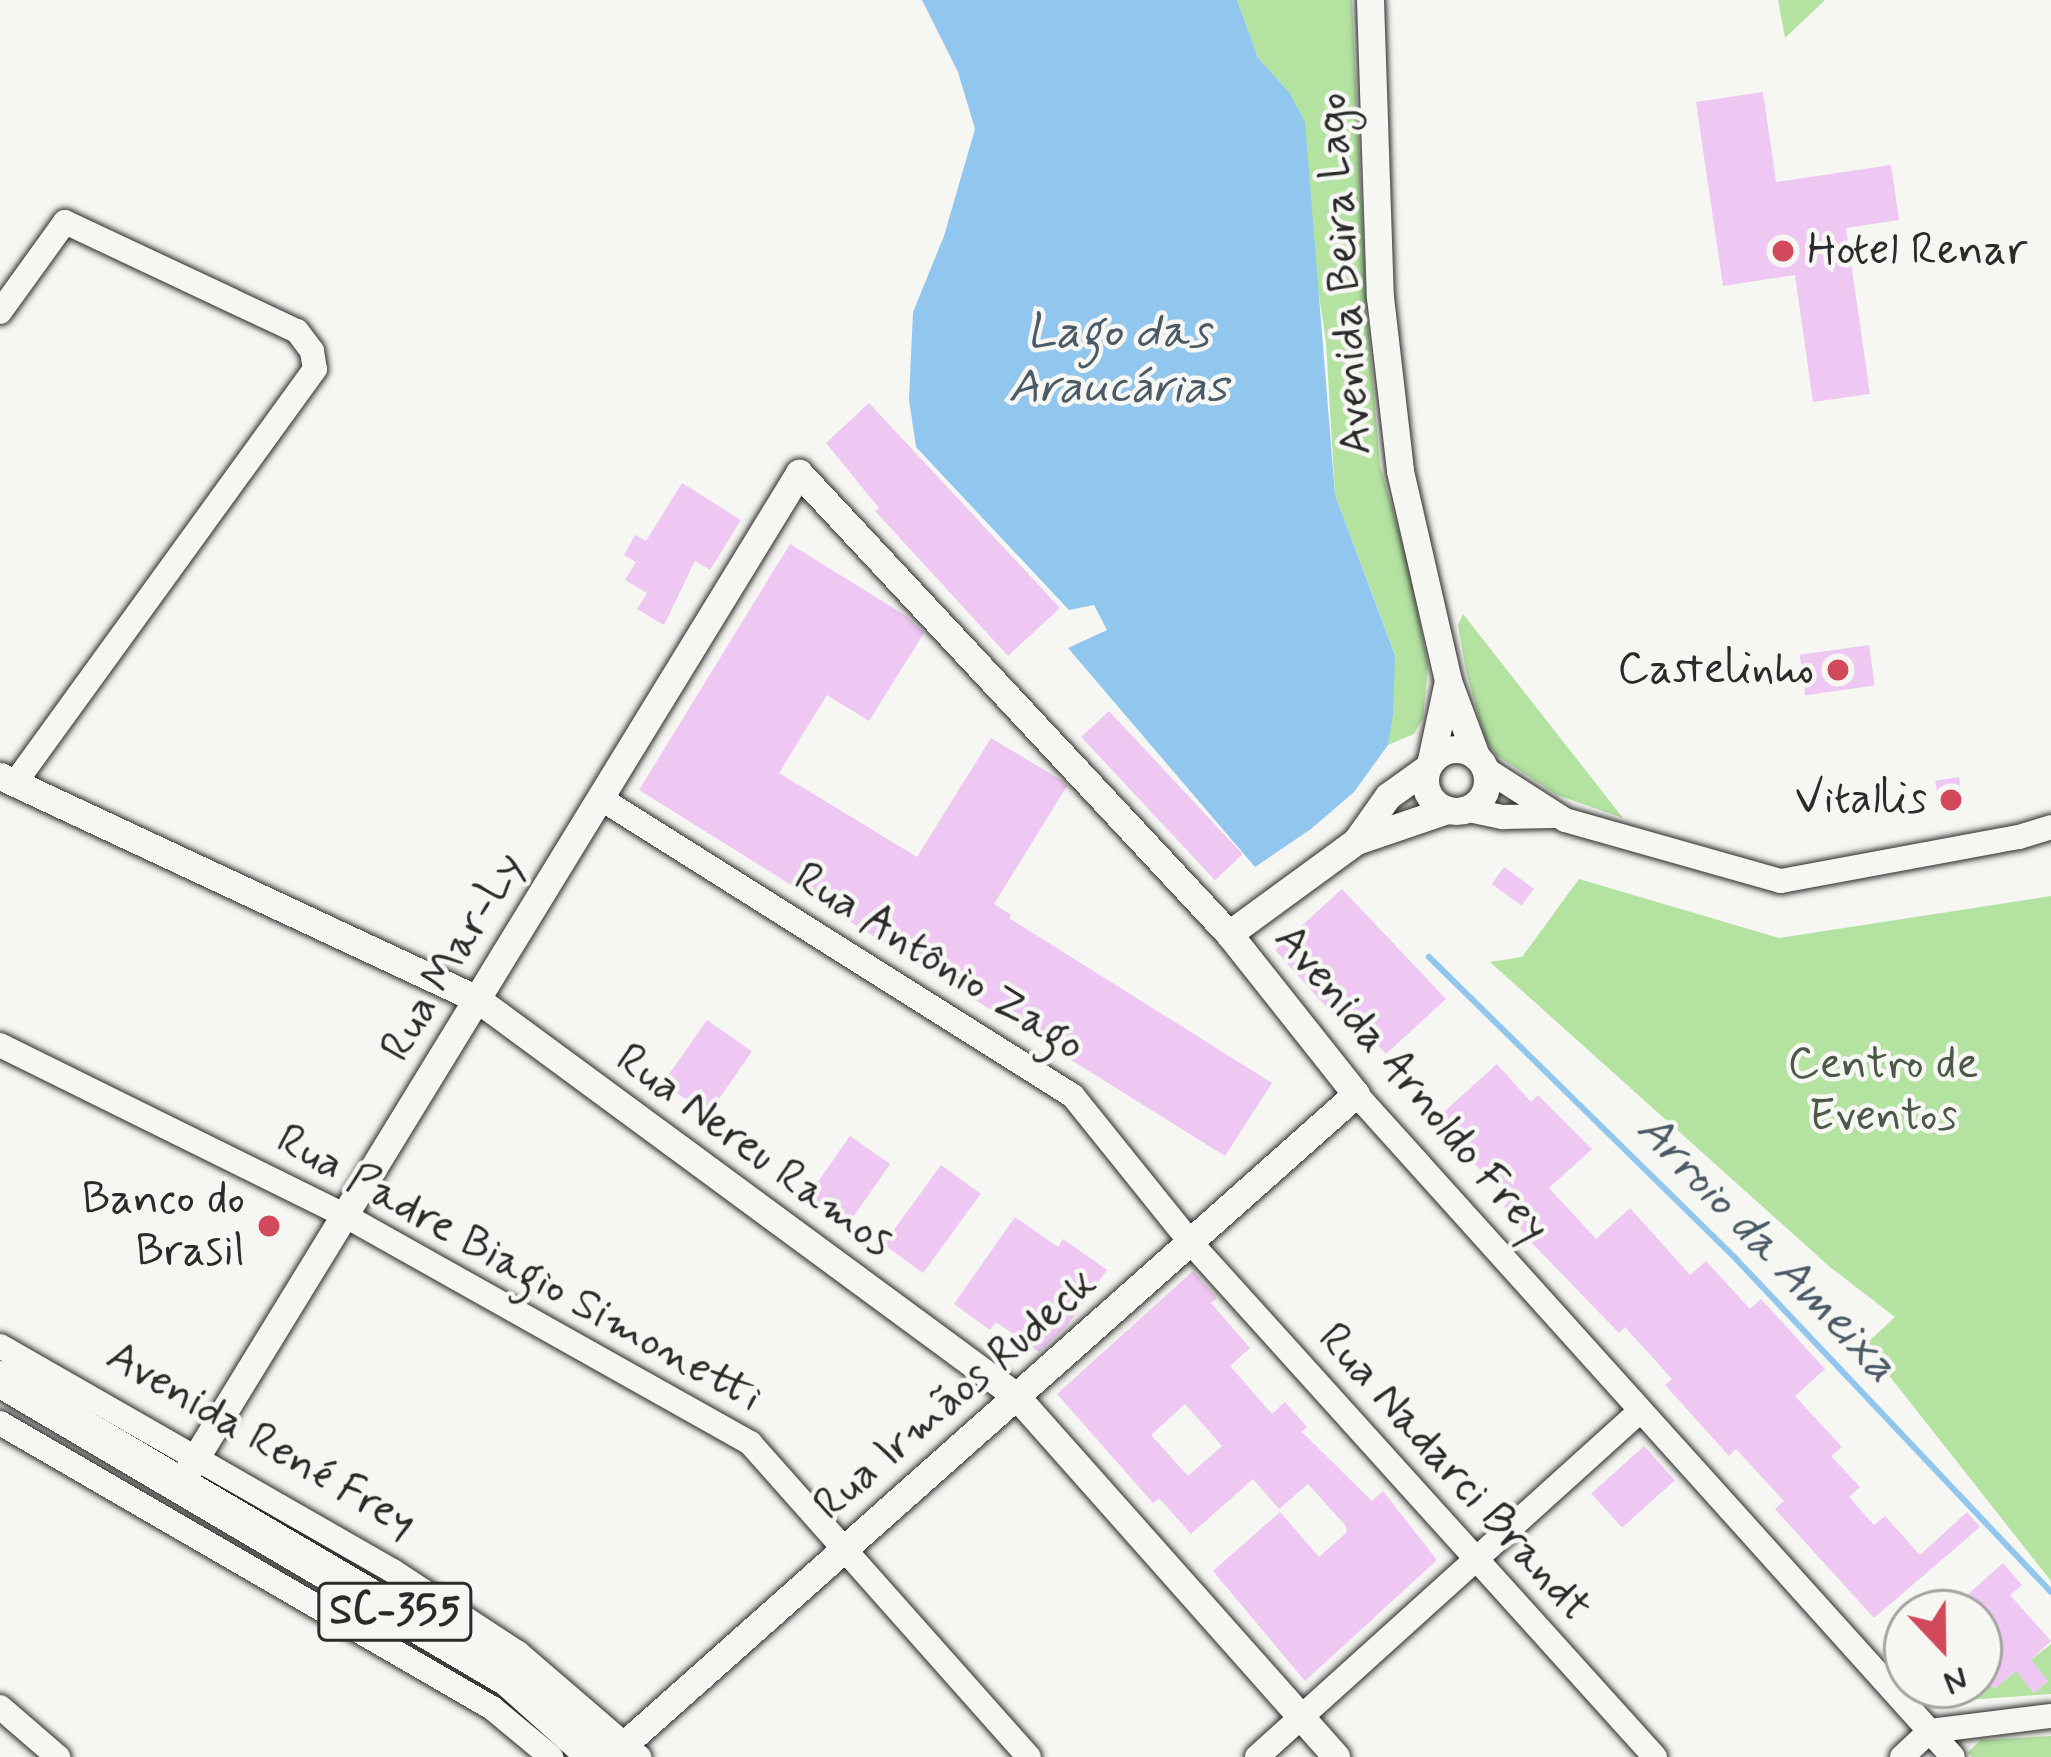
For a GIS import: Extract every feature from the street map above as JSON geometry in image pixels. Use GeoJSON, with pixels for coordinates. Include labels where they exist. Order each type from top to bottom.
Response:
{"type":"FeatureCollection","features":[{"type":"Feature","properties":{"kind":"main road","name":"Avenida René Frey"},"geometry":{"type":"LineString","coordinates":[[0,1379],[188,1471],[618,1754]]}},
{"type":"Feature","properties":{"kind":"street","name":"Avenida Beira Lago"},"geometry":{"type":"LineString","coordinates":[[1370,0],[1380,297],[1400,471],[1448,682],[1480,762]]}},
{"type":"Feature","properties":{"kind":"street"},"geometry":{"type":"LineString","coordinates":[[0,312],[65,222],[298,331],[312,350],[315,369],[8,780]]}},
{"type":"Feature","properties":{"kind":"street","name":"Rua Mar-Ly"},"geometry":{"type":"LineString","coordinates":[[188,1471],[799,473]]}},
{"type":"Feature","properties":{"kind":"street","name":"Avenida Arnoldo Frey"},"geometry":{"type":"LineString","coordinates":[[799,473],[1229,934],[1356,1094],[1953,1757]]}},
{"type":"Feature","properties":{"kind":"street","name":"Avenida Beira Lago"},"geometry":{"type":"LineString","coordinates":[[1429,764],[1448,682]]}},
{"type":"Feature","properties":{"kind":"street"},"geometry":{"type":"LineString","coordinates":[[1229,934],[1356,841],[1388,796],[1454,748],[1516,784],[1554,815]]}},
{"type":"Feature","properties":{"kind":"street"},"geometry":{"type":"LineString","coordinates":[[1356,841],[1456,810],[1484,793],[1480,762]]}},
{"type":"Feature","properties":{"kind":"street"},"geometry":{"type":"LineString","coordinates":[[1429,764],[1427,794],[1456,810],[1503,817],[1554,815],[1781,880],[2019,837],[2051,826]]}},
{"type":"Feature","properties":{"kind":"street","name":"Rua Nereu Ramos"},"geometry":{"type":"LineString","coordinates":[[8,780],[477,999],[1016,1396],[1336,1757]]}},
{"type":"Feature","properties":{"kind":"street","name":"Rua Antônio Zago"},"geometry":{"type":"LineString","coordinates":[[600,798],[1073,1096],[1192,1244]]}},
{"type":"Feature","properties":{"kind":"street"},"geometry":{"type":"LineString","coordinates":[[2019,837],[2051,842]]}},
{"type":"Feature","properties":{"kind":"street","name":"Rua Padre Biagio Simonetti"},"geometry":{"type":"LineString","coordinates":[[0,1045],[344,1215],[750,1444],[1029,1757]]}},
{"type":"Feature","properties":{"kind":"street","name":"Rua Irmãos Rudeck"},"geometry":{"type":"LineString","coordinates":[[618,1754],[1356,1094]]}},
{"type":"Feature","properties":{"kind":"street","name":"Rua Nadarci Brandt"},"geometry":{"type":"LineString","coordinates":[[1192,1244],[1654,1757]]}},
{"type":"Feature","properties":{"kind":"street","name":"Avenida René Frey"},"geometry":{"type":"LineString","coordinates":[[0,1346],[188,1471]]}},
{"type":"Feature","properties":{"kind":"street"},"geometry":{"type":"LineString","coordinates":[[1257,1757],[1640,1411]]}},
{"type":"Feature","properties":{"kind":"street"},"geometry":{"type":"LineString","coordinates":[[0,1423],[492,1708],[551,1757]]}},
{"type":"Feature","properties":{"kind":"street"},"geometry":{"type":"LineString","coordinates":[[0,1707],[58,1757]]}},
{"type":"Feature","properties":{"kind":"street"},"geometry":{"type":"LineString","coordinates":[[1902,1757],[1930,1731],[2051,1716]]}},
{"type":"Feature","properties":{"kind":"green space"},"geometry":{"type":"Polygon","coordinates":[[[1237,0],[1352,0],[1366,301],[1380,465],[1408,563],[1428,666],[1423,718],[1414,734],[1388,745],[1395,654],[1335,495],[1326,342],[1289,92],[1258,58],[1237,0]]]}},
{"type":"Feature","properties":{"kind":"green space"},"geometry":{"type":"Polygon","coordinates":[[[1778,0],[1825,0],[1785,38],[1778,0]]]}},
{"type":"Feature","properties":{"kind":"green space"},"geometry":{"type":"Polygon","coordinates":[[[1463,614],[1623,818],[1557,795],[1496,755],[1485,739],[1466,671],[1458,625],[1463,614]]]}},
{"type":"Feature","properties":{"kind":"green space","name":"Centro de Eventos"},"geometry":{"type":"Polygon","coordinates":[[[1579,879],[1779,938],[2051,896],[2051,1581],[1865,1345],[1895,1317],[1830,1267],[1490,962],[1522,957],[1579,879]]]}},
{"type":"Feature","properties":{"kind":"green space"},"geometry":{"type":"Polygon","coordinates":[[[2051,1644],[2051,1694],[2003,1697],[2003,1682],[2016,1671],[2034,1693],[2048,1681],[2031,1660],[2051,1644]]]}},
{"type":"Feature","properties":{"kind":"green space"},"geometry":{"type":"Polygon","coordinates":[[[2051,1736],[2051,1757],[1972,1757],[1968,1752],[1981,1740],[2051,1736]]]}},
{"type":"Feature","properties":{"kind":"water","name":"Lago das Araucárias"},"geometry":{"type":"Polygon","coordinates":[[[922,0],[1237,0],[1258,58],[1289,92],[1305,122],[1335,495],[1395,655],[1393,715],[1388,745],[1354,792],[1255,867],[1068,648],[1107,630],[1094,605],[1069,610],[916,447],[909,400],[913,312],[944,236],[975,129],[958,72],[922,0]]]}},
{"type":"Feature","properties":{"kind":"building","name":"Hotel Renar"},"geometry":{"type":"Polygon","coordinates":[[[1763,92],[1776,182],[1891,165],[1899,220],[1846,228],[1870,394],[1813,402],[1795,275],[1723,286],[1696,102],[1763,92]]]}},
{"type":"Feature","properties":{"kind":"building"},"geometry":{"type":"Polygon","coordinates":[[[869,403],[1060,608],[1008,656],[875,511],[879,508],[826,443],[869,403]]]}},
{"type":"Feature","properties":{"kind":"building"},"geometry":{"type":"Polygon","coordinates":[[[682,483],[741,520],[710,570],[695,561],[664,625],[637,609],[647,593],[625,580],[636,562],[624,555],[635,535],[646,541],[682,483]]]}},
{"type":"Feature","properties":{"kind":"building"},"geometry":{"type":"Polygon","coordinates":[[[790,544],[908,617],[924,633],[869,721],[827,695],[779,773],[917,857],[991,738],[1061,780],[1067,786],[994,904],[1009,918],[1272,1083],[1225,1156],[639,790],[790,544]]]}},
{"type":"Feature","properties":{"kind":"building","name":"Castelinho"},"geometry":{"type":"Polygon","coordinates":[[[1869,645],[1875,686],[1805,695],[1800,655],[1869,645]]]}},
{"type":"Feature","properties":{"kind":"building"},"geometry":{"type":"Polygon","coordinates":[[[1109,711],[1243,854],[1215,880],[1081,737],[1109,711]]]}},
{"type":"Feature","properties":{"kind":"building"},"geometry":{"type":"Polygon","coordinates":[[[1959,777],[1964,809],[1940,812],[1935,781],[1959,777]]]}},
{"type":"Feature","properties":{"kind":"building"},"geometry":{"type":"Polygon","coordinates":[[[1504,867],[1534,889],[1522,906],[1492,884],[1504,867]]]}},
{"type":"Feature","properties":{"kind":"building"},"geometry":{"type":"Polygon","coordinates":[[[1342,889],[1446,999],[1386,1054],[1354,1019],[1345,1028],[1275,950],[1342,889]]]}},
{"type":"Feature","properties":{"kind":"building"},"geometry":{"type":"Polygon","coordinates":[[[707,1020],[752,1052],[708,1115],[663,1083],[707,1020]]]}},
{"type":"Feature","properties":{"kind":"building"},"geometry":{"type":"Polygon","coordinates":[[[1497,1064],[1531,1102],[1538,1095],[1592,1149],[1549,1188],[1596,1239],[1630,1208],[1690,1275],[1706,1261],[1750,1309],[1761,1299],[1825,1369],[1795,1396],[1842,1447],[1831,1456],[1860,1487],[1849,1497],[1874,1525],[1885,1516],[1920,1555],[1967,1512],[1980,1527],[1908,1589],[1883,1589],[1883,1610],[1874,1618],[1775,1509],[1784,1501],[1736,1449],[1729,1456],[1665,1385],[1672,1379],[1625,1327],[1619,1333],[1528,1239],[1504,1206],[1508,1202],[1436,1119],[1497,1064]]]}},
{"type":"Feature","properties":{"kind":"building"},"geometry":{"type":"Polygon","coordinates":[[[850,1136],[890,1164],[847,1226],[807,1197],[850,1136]]]}},
{"type":"Feature","properties":{"kind":"building"},"geometry":{"type":"Polygon","coordinates":[[[941,1165],[981,1194],[923,1273],[883,1244],[941,1165]]]}},
{"type":"Feature","properties":{"kind":"building"},"geometry":{"type":"Polygon","coordinates":[[[1015,1217],[1058,1247],[1063,1239],[1107,1270],[1067,1326],[1039,1352],[996,1322],[990,1330],[954,1304],[1015,1217]]]}},
{"type":"Feature","properties":{"kind":"building"},"geometry":{"type":"Polygon","coordinates":[[[1193,1271],[1217,1298],[1211,1303],[1250,1348],[1230,1366],[1272,1414],[1285,1402],[1307,1427],[1302,1432],[1372,1501],[1383,1491],[1437,1560],[1305,1681],[1213,1571],[1280,1512],[1319,1557],[1347,1532],[1345,1525],[1308,1484],[1279,1509],[1253,1479],[1191,1534],[1159,1498],[1153,1503],[1057,1394],[1193,1271]],[[1185,1404],[1151,1435],[1188,1476],[1222,1446],[1185,1404]]]}},
{"type":"Feature","properties":{"kind":"building"},"geometry":{"type":"Polygon","coordinates":[[[1644,1446],[1675,1480],[1622,1528],[1591,1494],[1644,1446]]]}},
{"type":"Feature","properties":{"kind":"building"},"geometry":{"type":"Polygon","coordinates":[[[2003,1563],[2022,1585],[2010,1595],[2051,1641],[2031,1660],[2048,1681],[2034,1693],[2016,1671],[2003,1682],[2003,1589],[1974,1589],[2003,1563]]]}},
{"type":"Feature","properties":{"kind":"waterway","name":"Arroio da Ameixa"},"geometry":{"type":"LineString","coordinates":[[1429,957],[1737,1260],[2051,1592]]}},
{"type":"Feature","properties":{"kind":"place","name":"Hotel Renar"},"geometry":{"type":"Point","coordinates":[1783,251]}},
{"type":"Feature","properties":{"kind":"place","name":"Castelinho"},"geometry":{"type":"Point","coordinates":[1838,670]}},
{"type":"Feature","properties":{"kind":"place","name":"Vitallis"},"geometry":{"type":"Point","coordinates":[1951,800]}},
{"type":"Feature","properties":{"kind":"place","name":"Banco do Brasil"},"geometry":{"type":"Point","coordinates":[269,1226]}}]}
